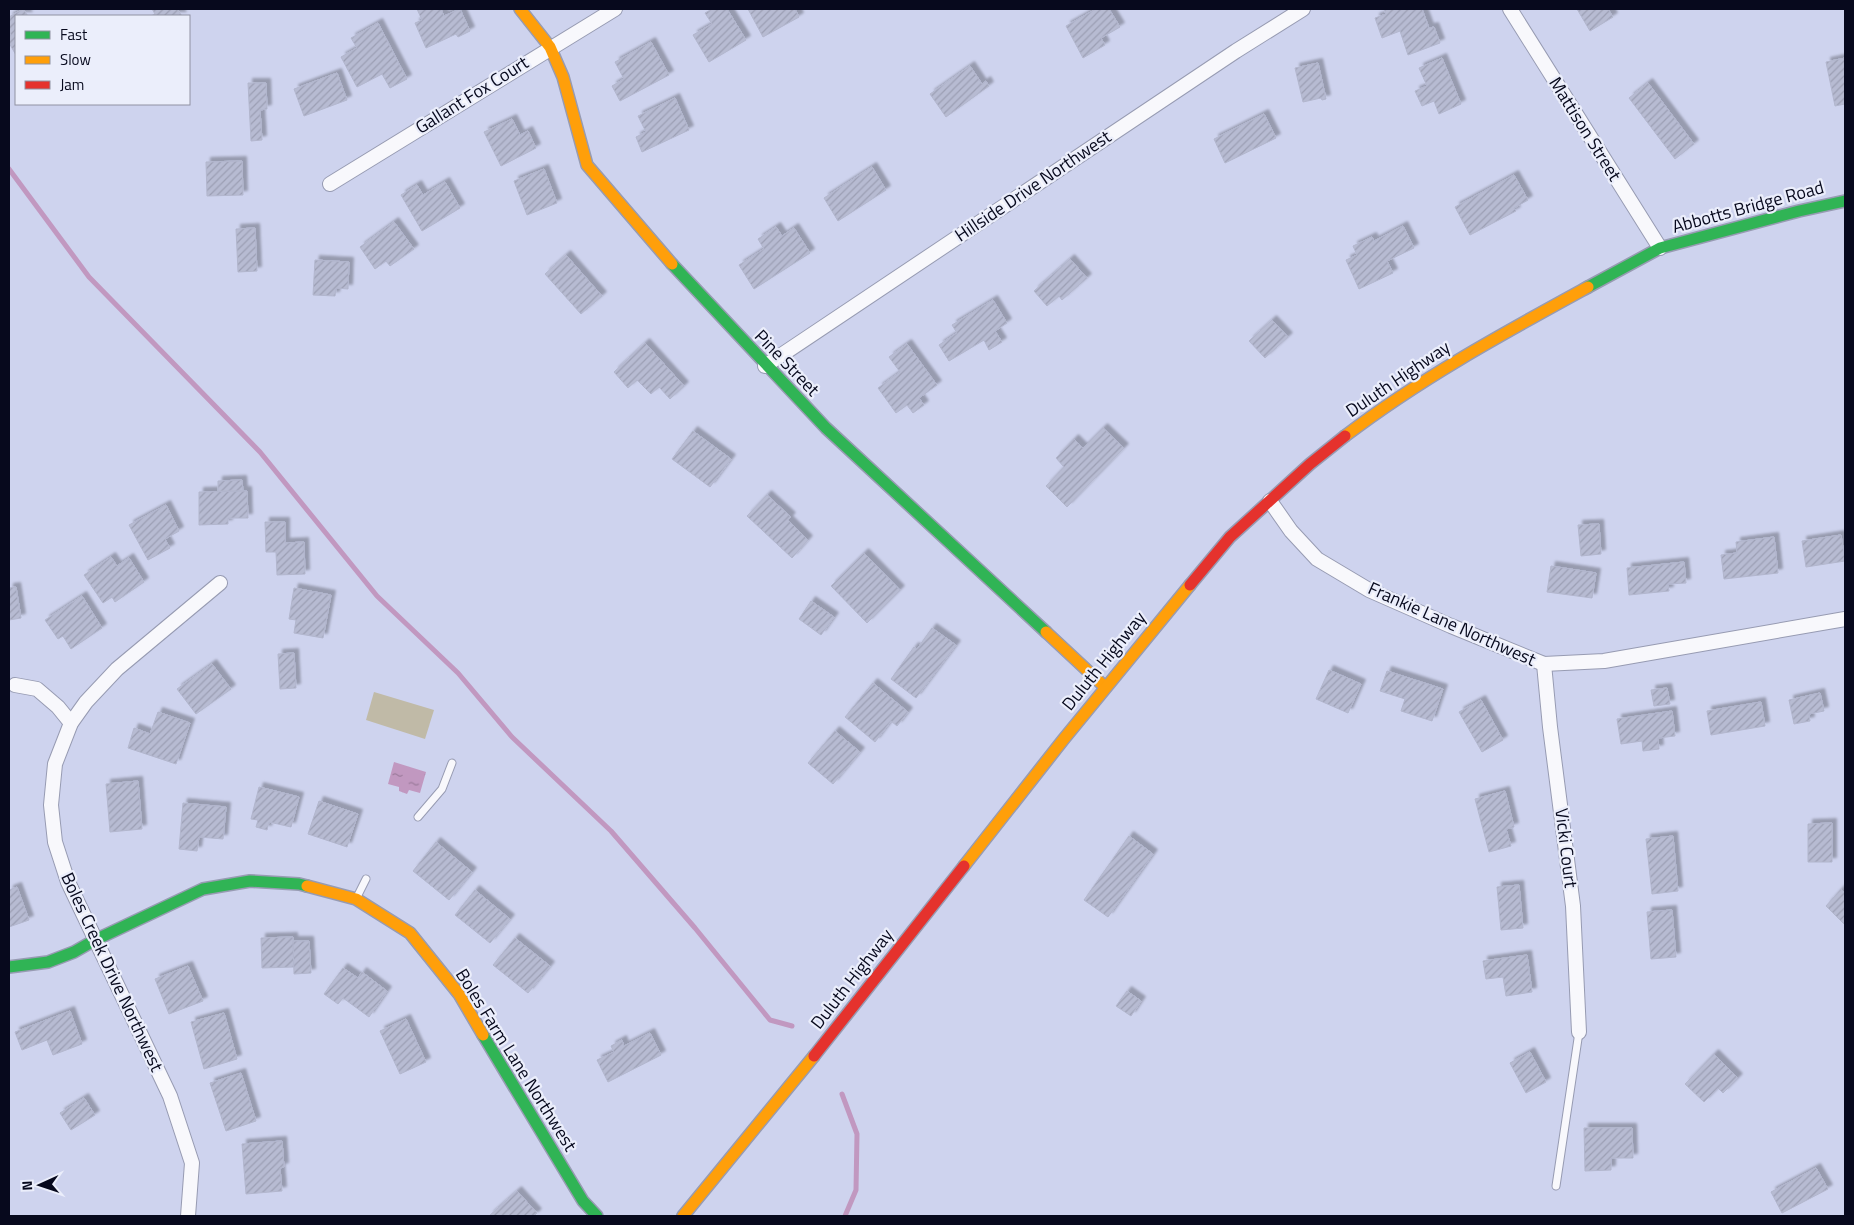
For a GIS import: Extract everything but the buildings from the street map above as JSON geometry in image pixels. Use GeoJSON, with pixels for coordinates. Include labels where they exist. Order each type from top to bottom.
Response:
{"type":"FeatureCollection","features":[{"type":"Feature","properties":{"kind":"street","name":"Pine Street"},"geometry":{"type":"LineString","coordinates":[[520,9],[550,47],[563,77],[587,165],[690,285],[826,428],[1105,687]]}},
{"type":"Feature","properties":{"kind":"street","name":"Gallant Fox Court"},"geometry":{"type":"LineString","coordinates":[[330,184],[550,47],[615,9]]}},
{"type":"Feature","properties":{"kind":"street","name":"Hillside Drive Northwest"},"geometry":{"type":"LineString","coordinates":[[765,366],[1236,50],[1303,9]]}},
{"type":"Feature","properties":{"kind":"street","name":"Mattison Street"},"geometry":{"type":"LineString","coordinates":[[1510,9],[1660,248]]}},
{"type":"Feature","properties":{"kind":"street","name":"Abbotts Bridge Road"},"geometry":{"type":"LineString","coordinates":[[1660,248],[1799,211],[1845,201]]}},
{"type":"Feature","properties":{"kind":"street","name":"Duluth Highway"},"geometry":{"type":"LineString","coordinates":[[683,1216],[806,1066],[1105,687],[1230,537],[1346,435],[1410,389],[1483,344],[1660,248]]}},
{"type":"Feature","properties":{"kind":"street","name":"Frankie Lane Northwest"},"geometry":{"type":"LineString","coordinates":[[1270,501],[1291,531],[1317,559],[1369,590],[1544,664],[1604,661],[1845,619]]}},
{"type":"Feature","properties":{"kind":"street","name":"Boles Creek Drive Northwest"},"geometry":{"type":"LineString","coordinates":[[188,1216],[192,1163],[170,1096],[68,882],[56,842],[51,805],[55,764],[71,723],[86,702],[117,669],[220,583]]}},
{"type":"Feature","properties":{"kind":"street","name":"Vicki Court"},"geometry":{"type":"LineString","coordinates":[[1544,664],[1550,728],[1573,906],[1579,1032]]}},
{"type":"Feature","properties":{"kind":"street"},"geometry":{"type":"LineString","coordinates":[[15,685],[37,689],[58,707],[71,723]]}},
{"type":"Feature","properties":{"kind":"street","name":"Boles Farm Lane Northwest"},"geometry":{"type":"LineString","coordinates":[[9,967],[48,962],[74,952],[95,940],[203,889],[250,881],[299,884],[356,900],[410,933],[459,994],[553,1153],[583,1201],[597,1216]]}},
{"type":"Feature","properties":{"kind":"lane"},"geometry":{"type":"LineString","coordinates":[[418,817],[442,789],[452,762]]}},
{"type":"Feature","properties":{"kind":"lane"},"geometry":{"type":"LineString","coordinates":[[356,900],[366,879]]}},
{"type":"Feature","properties":{"kind":"lane"},"geometry":{"type":"LineString","coordinates":[[1556,1186],[1579,1032]]}},
{"type":"Feature","properties":{"kind":"shaded area"},"geometry":{"type":"Polygon","coordinates":[[[374,692],[434,710],[425,739],[366,720],[374,692]]]}},
{"type":"Feature","properties":{"kind":"water"},"geometry":{"type":"Polygon","coordinates":[[[394,762],[426,772],[420,793],[409,790],[407,794],[399,791],[399,787],[388,784],[394,762]]]}},
{"type":"Feature","properties":{"kind":"waterway"},"geometry":{"type":"LineString","coordinates":[[9,169],[89,277],[260,452],[377,596],[458,673],[512,737],[611,831],[695,928],[770,1020],[792,1026]]}},
{"type":"Feature","properties":{"kind":"waterway"},"geometry":{"type":"LineString","coordinates":[[842,1094],[857,1134],[856,1190],[845,1216]]}},
{"type":"Feature","properties":{"kind":"traffic: fast"},"geometry":{"type":"LineString","coordinates":[[1588,287],[1660,248],[1799,211],[1845,201]]}},
{"type":"Feature","properties":{"kind":"traffic: fast"},"geometry":{"type":"LineString","coordinates":[[672,264],[826,428],[1046,632]]}},
{"type":"Feature","properties":{"kind":"traffic: fast"},"geometry":{"type":"LineString","coordinates":[[9,967],[48,962],[74,952],[95,940],[203,889],[250,881],[307,886]]}},
{"type":"Feature","properties":{"kind":"traffic: fast"},"geometry":{"type":"LineString","coordinates":[[483,1035],[583,1201],[597,1216]]}},
{"type":"Feature","properties":{"kind":"traffic: slow"},"geometry":{"type":"LineString","coordinates":[[520,9],[550,47],[563,77],[587,165],[672,264]]}},
{"type":"Feature","properties":{"kind":"traffic: slow"},"geometry":{"type":"LineString","coordinates":[[1345,436],[1433,375],[1588,287]]}},
{"type":"Feature","properties":{"kind":"traffic: slow"},"geometry":{"type":"LineString","coordinates":[[964,866],[1063,740],[1190,585]]}},
{"type":"Feature","properties":{"kind":"traffic: slow"},"geometry":{"type":"LineString","coordinates":[[1046,632],[1105,687]]}},
{"type":"Feature","properties":{"kind":"traffic: slow"},"geometry":{"type":"LineString","coordinates":[[307,886],[356,899],[410,933],[459,994],[483,1035]]}},
{"type":"Feature","properties":{"kind":"traffic: slow"},"geometry":{"type":"LineString","coordinates":[[683,1216],[814,1056]]}},
{"type":"Feature","properties":{"kind":"traffic: jam"},"geometry":{"type":"LineString","coordinates":[[1190,585],[1230,537],[1310,464],[1345,436]]}},
{"type":"Feature","properties":{"kind":"traffic: jam"},"geometry":{"type":"LineString","coordinates":[[814,1056],[964,866]]}}]}
